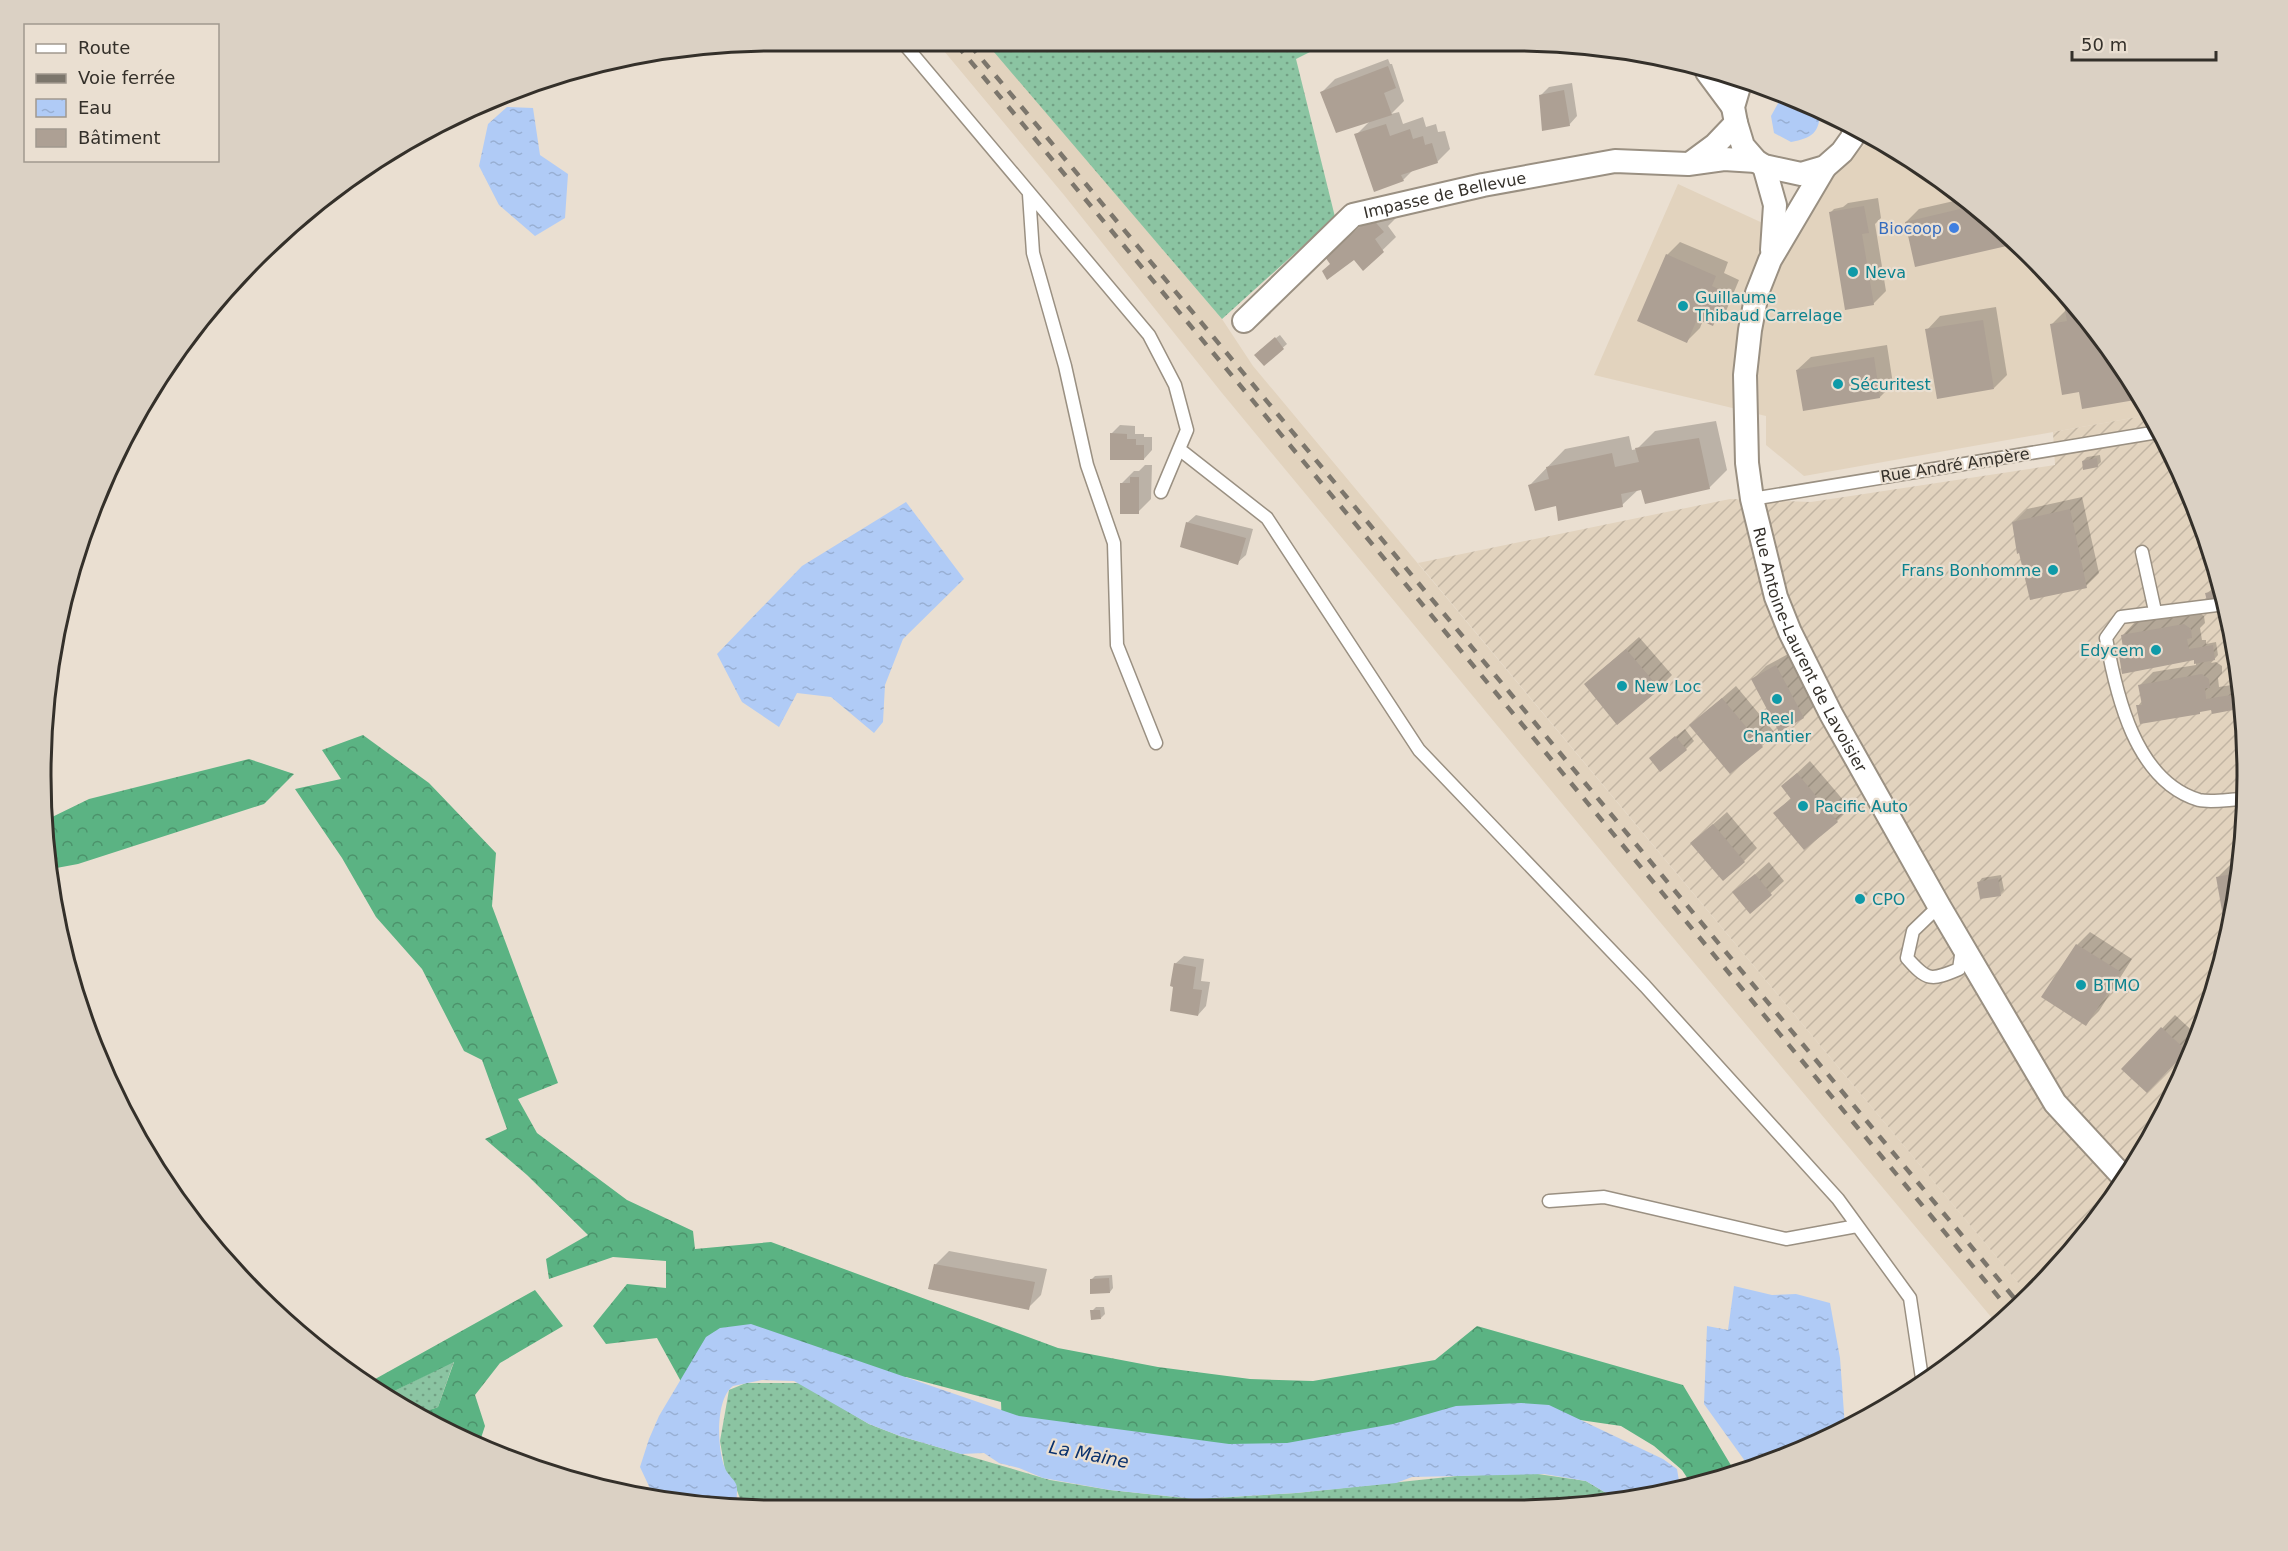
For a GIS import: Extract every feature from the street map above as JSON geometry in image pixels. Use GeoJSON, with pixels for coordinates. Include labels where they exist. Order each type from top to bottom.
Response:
{"type":"FeatureCollection","features":[{"type":"Feature","properties":{"kind":"street","name":"Rue Antoine-Laurent de Lavoisier"},"geometry":{"type":"LineString","coordinates":[[1712,79],[1734,115],[1743,146],[1760,164],[1775,205],[1770,260]]}},
{"type":"Feature","properties":{"kind":"street"},"geometry":{"type":"LineString","coordinates":[[1688,164],[1715,146],[1734,115],[1739,87]]}},
{"type":"Feature","properties":{"kind":"street"},"geometry":{"type":"LineString","coordinates":[[1825,166],[1842,152],[1853,137]]}},
{"type":"Feature","properties":{"kind":"street","name":"Impasse de Bellevue"},"geometry":{"type":"LineString","coordinates":[[1244,321],[1353,215],[1483,185],[1615,161],[1688,164],[1724,159],[1760,164],[1801,174],[1825,166]]}},
{"type":"Feature","properties":{"kind":"street","name":"Rue Antoine-Laurent de Lavoisier"},"geometry":{"type":"LineString","coordinates":[[1825,166],[1770,260],[1757,294],[1745,375],[1747,463],[1752,499],[1770,576],[1790,632],[1831,714],[1939,906],[2055,1103],[2119,1172]]}},
{"type":"Feature","properties":{"kind":"lane"},"geometry":{"type":"LineString","coordinates":[[910,51],[1149,335],[1175,385],[1187,430],[1161,492]]}},
{"type":"Feature","properties":{"kind":"lane"},"geometry":{"type":"LineString","coordinates":[[1029,194],[1033,253],[1065,366],[1087,465],[1114,543],[1117,645],[1156,743]]}},
{"type":"Feature","properties":{"kind":"lane","name":"Rue André Ampère"},"geometry":{"type":"LineString","coordinates":[[1752,499],[2151,433]]}},
{"type":"Feature","properties":{"kind":"lane"},"geometry":{"type":"LineString","coordinates":[[1179,448],[1267,518],[1419,750],[1645,986],[1838,1199],[1910,1298],[1921,1373]]}},
{"type":"Feature","properties":{"kind":"lane"},"geometry":{"type":"LineString","coordinates":[[2142,552],[2155,611]]}},
{"type":"Feature","properties":{"kind":"lane"},"geometry":{"type":"LineString","coordinates":[[2216,605],[2121,617],[2106,638],[2114,680],[2138,748],[2169,785],[2200,800],[2236,799]]}},
{"type":"Feature","properties":{"kind":"lane"},"geometry":{"type":"LineString","coordinates":[[1939,906],[1913,931],[1907,958],[1922,975],[1939,978],[1959,969],[1963,947]]}},
{"type":"Feature","properties":{"kind":"lane"},"geometry":{"type":"LineString","coordinates":[[1549,1201],[1604,1197],[1786,1239],[1857,1226]]}},
{"type":"Feature","properties":{"kind":"shaded area"},"geometry":{"type":"Polygon","coordinates":[[[944,51],[994,51],[1222,319],[1253,366],[2024,1289],[1992,1318],[1655,916],[1222,393],[1064,195],[944,51]]]}},
{"type":"Feature","properties":{"kind":"shaded area"},"geometry":{"type":"Polygon","coordinates":[[[1866,143],[1915,173],[1954,201],[2025,263],[2087,334],[2142,416],[1804,476],[1766,445],[1766,416],[1594,375],[1678,184],[1795,238],[1815,197],[1866,143]]]}},
{"type":"Feature","properties":{"kind":"shaded area"},"geometry":{"type":"Polygon","coordinates":[[[2142,416],[2182,498],[2199,543],[2212,588],[2231,681],[2237,776],[2231,870],[2223,917],[2199,1008],[2182,1053],[2140,1138],[2115,1178],[2087,1217],[2024,1289],[1418,563],[1730,499],[1811,502],[2055,465],[2053,432],[2142,416]]]}},
{"type":"Feature","properties":{"kind":"green space"},"geometry":{"type":"Polygon","coordinates":[[[993,51],[1312,51],[1296,59],[1335,217],[1222,319],[993,51]]]}},
{"type":"Feature","properties":{"kind":"green space"},"geometry":{"type":"Polygon","coordinates":[[[363,735],[429,783],[496,853],[492,906],[558,1083],[518,1099],[537,1133],[627,1200],[693,1231],[695,1249],[771,1242],[1058,1348],[1158,1367],[1250,1379],[1313,1381],[1435,1360],[1477,1326],[1683,1385],[1731,1466],[1687,1478],[1682,1470],[1654,1446],[1621,1426],[1539,1414],[1249,1454],[1002,1425],[1001,1402],[906,1377],[879,1386],[750,1334],[684,1387],[657,1338],[606,1344],[593,1326],[627,1284],[666,1288],[666,1261],[613,1257],[549,1279],[546,1259],[588,1235],[527,1175],[485,1139],[507,1129],[482,1060],[464,1051],[422,969],[376,917],[342,858],[295,789],[341,779],[322,750],[363,735]]]}},
{"type":"Feature","properties":{"kind":"green space"},"geometry":{"type":"Polygon","coordinates":[[[249,759],[294,774],[264,804],[78,864],[57,868],[53,817],[89,799],[249,759]]]}},
{"type":"Feature","properties":{"kind":"green space"},"geometry":{"type":"Polygon","coordinates":[[[535,1290],[563,1326],[500,1363],[475,1395],[485,1426],[481,1437],[428,1411],[438,1407],[454,1362],[394,1391],[375,1379],[535,1290]]]}},
{"type":"Feature","properties":{"kind":"green space"},"geometry":{"type":"Polygon","coordinates":[[[454,1361],[438,1407],[428,1411],[394,1391],[454,1361]]]}},
{"type":"Feature","properties":{"kind":"green space"},"geometry":{"type":"Polygon","coordinates":[[[746,1383],[801,1383],[869,1424],[900,1436],[1050,1480],[1110,1490],[1195,1499],[1296,1493],[1457,1476],[1531,1473],[1586,1481],[1608,1494],[1512,1500],[740,1498],[734,1482],[725,1470],[720,1441],[729,1390],[746,1383]]]}},
{"type":"Feature","properties":{"kind":"water"},"geometry":{"type":"Polygon","coordinates":[[[1779,102],[1819,120],[1813,133],[1804,139],[1791,142],[1774,133],[1771,116],[1779,102]]]}},
{"type":"Feature","properties":{"kind":"water"},"geometry":{"type":"Polygon","coordinates":[[[507,107],[533,108],[540,155],[568,174],[565,218],[535,236],[499,205],[479,166],[488,124],[507,107]]]}},
{"type":"Feature","properties":{"kind":"water"},"geometry":{"type":"Polygon","coordinates":[[[906,502],[964,579],[903,639],[885,685],[883,722],[874,733],[831,697],[797,693],[779,727],[742,702],[717,654],[802,566],[906,502]]]}},
{"type":"Feature","properties":{"kind":"water"},"geometry":{"type":"Polygon","coordinates":[[[1734,1286],[1772,1295],[1796,1294],[1830,1303],[1840,1358],[1844,1419],[1790,1445],[1746,1462],[1704,1404],[1707,1326],[1728,1330],[1734,1286]]]}},
{"type":"Feature","properties":{"kind":"water","name":"La Maine"},"geometry":{"type":"Polygon","coordinates":[[[751,1324],[1019,1416],[1229,1444],[1287,1443],[1393,1424],[1456,1406],[1521,1403],[1549,1405],[1663,1459],[1677,1469],[1679,1480],[1608,1494],[1586,1481],[1544,1474],[1412,1477],[1396,1483],[1296,1493],[1195,1499],[1110,1490],[1043,1478],[999,1463],[984,1453],[961,1454],[900,1436],[869,1424],[794,1381],[762,1380],[733,1386],[727,1393],[720,1413],[719,1438],[722,1460],[736,1484],[737,1498],[681,1494],[650,1489],[640,1467],[649,1439],[659,1416],[706,1337],[720,1328],[751,1324]]]}},
{"type":"Feature","properties":{"kind":"building"},"geometry":{"type":"Polygon","coordinates":[[[1388,66],[1396,88],[1384,93],[1392,115],[1336,133],[1320,92],[1388,66]]]}},
{"type":"Feature","properties":{"kind":"building"},"geometry":{"type":"Polygon","coordinates":[[[1564,90],[1570,126],[1542,131],[1539,95],[1564,90]]]}},
{"type":"Feature","properties":{"kind":"building"},"geometry":{"type":"Polygon","coordinates":[[[1386,124],[1390,136],[1410,129],[1413,139],[1423,136],[1425,145],[1432,143],[1438,163],[1401,175],[1404,181],[1374,192],[1354,134],[1386,124]]]}},
{"type":"Feature","properties":{"kind":"building","name":"Neva"},"geometry":{"type":"Polygon","coordinates":[[[1864,206],[1869,233],[1862,234],[1874,305],[1845,310],[1829,212],[1864,206]]]}},
{"type":"Feature","properties":{"kind":"building","name":"Biocoop"},"geometry":{"type":"Polygon","coordinates":[[[1961,207],[2006,246],[1915,267],[1905,222],[1961,207]]]}},
{"type":"Feature","properties":{"kind":"building"},"geometry":{"type":"Polygon","coordinates":[[[1371,217],[1384,232],[1375,239],[1384,252],[1363,271],[1354,260],[1327,280],[1322,271],[1330,264],[1325,257],[1371,217]]]}},
{"type":"Feature","properties":{"kind":"building","name":"Guillaume Thibaud Carrelage"},"geometry":{"type":"Polygon","coordinates":[[[1666,254],[1716,276],[1712,286],[1727,293],[1713,326],[1697,319],[1687,343],[1637,321],[1666,254]]]}},
{"type":"Feature","properties":{"kind":"building"},"geometry":{"type":"Polygon","coordinates":[[[2065,307],[2087,334],[2132,400],[2082,409],[2079,392],[2062,395],[2050,324],[2067,321],[2065,307]]]}},
{"type":"Feature","properties":{"kind":"building"},"geometry":{"type":"Polygon","coordinates":[[[1983,320],[1994,389],[1937,399],[1925,329],[1983,320]]]}},
{"type":"Feature","properties":{"kind":"building"},"geometry":{"type":"Polygon","coordinates":[[[1275,337],[1284,349],[1264,366],[1254,355],[1275,337]]]}},
{"type":"Feature","properties":{"kind":"building","name":"Sécuritest"},"geometry":{"type":"Polygon","coordinates":[[[1874,357],[1880,398],[1803,411],[1796,370],[1874,357]]]}},
{"type":"Feature","properties":{"kind":"building"},"geometry":{"type":"Polygon","coordinates":[[[1110,433],[1127,434],[1127,439],[1136,439],[1136,445],[1144,445],[1144,460],[1110,460],[1110,433]]]}},
{"type":"Feature","properties":{"kind":"building"},"geometry":{"type":"Polygon","coordinates":[[[1699,438],[1710,489],[1645,504],[1641,490],[1621,494],[1623,507],[1558,521],[1556,506],[1535,511],[1528,485],[1549,479],[1546,467],[1612,453],[1615,467],[1639,462],[1635,448],[1699,438]]]}},
{"type":"Feature","properties":{"kind":"building"},"geometry":{"type":"Polygon","coordinates":[[[2097,458],[2098,467],[2083,470],[2082,461],[2097,458]]]}},
{"type":"Feature","properties":{"kind":"building"},"geometry":{"type":"Polygon","coordinates":[[[1130,477],[1139,477],[1139,514],[1120,514],[1120,483],[1130,483],[1130,477]]]}},
{"type":"Feature","properties":{"kind":"building","name":"Frans Bonhomme"},"geometry":{"type":"Polygon","coordinates":[[[2070,509],[2087,588],[2030,600],[2019,553],[2017,554],[2012,522],[2070,509]]]}},
{"type":"Feature","properties":{"kind":"building"},"geometry":{"type":"Polygon","coordinates":[[[1186,522],[1246,538],[1238,565],[1180,547],[1186,522]]]}},
{"type":"Feature","properties":{"kind":"building"},"geometry":{"type":"Polygon","coordinates":[[[2213,592],[2215,599],[2207,601],[2205,593],[2213,592]]]}},
{"type":"Feature","properties":{"kind":"building","name":"Edycem"},"geometry":{"type":"Polygon","coordinates":[[[2184,624],[2191,629],[2192,638],[2187,639],[2189,649],[2213,645],[2215,660],[2194,664],[2194,660],[2122,674],[2119,655],[2124,654],[2121,635],[2184,624]]]}},
{"type":"Feature","properties":{"kind":"building","name":"New Loc"},"geometry":{"type":"Polygon","coordinates":[[[1626,649],[1660,689],[1617,725],[1584,684],[1626,649]]]}},
{"type":"Feature","properties":{"kind":"building","name":"Reel Chantier"},"geometry":{"type":"Polygon","coordinates":[[[1776,665],[1804,718],[1779,732],[1751,679],[1776,665]]]}},
{"type":"Feature","properties":{"kind":"building"},"geometry":{"type":"Polygon","coordinates":[[[2202,674],[2209,679],[2210,688],[2205,688],[2206,699],[2231,695],[2233,710],[2212,714],[2211,710],[2140,724],[2136,705],[2142,705],[2138,685],[2202,674]]]}},
{"type":"Feature","properties":{"kind":"building"},"geometry":{"type":"Polygon","coordinates":[[[1722,698],[1763,747],[1730,774],[1689,725],[1722,698]]]}},
{"type":"Feature","properties":{"kind":"building"},"geometry":{"type":"Polygon","coordinates":[[[1675,736],[1687,750],[1660,772],[1649,758],[1675,736]]]}},
{"type":"Feature","properties":{"kind":"building","name":"Pacific Auto"},"geometry":{"type":"Polygon","coordinates":[[[1797,773],[1838,822],[1804,850],[1773,813],[1791,799],[1781,786],[1797,773]]]}},
{"type":"Feature","properties":{"kind":"building"},"geometry":{"type":"Polygon","coordinates":[[[1713,824],[1745,862],[1723,881],[1690,843],[1713,824]]]}},
{"type":"Feature","properties":{"kind":"building"},"geometry":{"type":"Polygon","coordinates":[[[1755,874],[1772,895],[1750,914],[1732,892],[1755,874]]]}},
{"type":"Feature","properties":{"kind":"building"},"geometry":{"type":"Polygon","coordinates":[[[2230,874],[2223,917],[2216,877],[2230,874]]]}},
{"type":"Feature","properties":{"kind":"building"},"geometry":{"type":"Polygon","coordinates":[[[1998,878],[2001,896],[1980,899],[1977,882],[1998,878]]]}},
{"type":"Feature","properties":{"kind":"building","name":"BTMO"},"geometry":{"type":"Polygon","coordinates":[[[2076,944],[2121,972],[2086,1026],[2041,997],[2076,944]]]}},
{"type":"Feature","properties":{"kind":"building"},"geometry":{"type":"Polygon","coordinates":[[[1174,963],[1196,967],[1193,989],[1202,990],[1198,1016],[1170,1011],[1173,987],[1170,986],[1174,963]]]}},
{"type":"Feature","properties":{"kind":"building"},"geometry":{"type":"Polygon","coordinates":[[[2161,1027],[2184,1048],[2179,1059],[2147,1093],[2121,1069],[2161,1027]]]}},
{"type":"Feature","properties":{"kind":"building"},"geometry":{"type":"Polygon","coordinates":[[[934,1264],[1035,1282],[1029,1310],[928,1289],[934,1264]]]}},
{"type":"Feature","properties":{"kind":"building"},"geometry":{"type":"Polygon","coordinates":[[[1109,1278],[1110,1293],[1090,1294],[1090,1279],[1109,1278]]]}},
{"type":"Feature","properties":{"kind":"building"},"geometry":{"type":"Polygon","coordinates":[[[1090,1310],[1100,1310],[1101,1319],[1091,1320],[1090,1310]]]}},
{"type":"Feature","properties":{"kind":"railway"},"geometry":{"type":"LineString","coordinates":[[962,51],[2006,1306]]}},
{"type":"Feature","properties":{"kind":"railway"},"geometry":{"type":"LineString","coordinates":[[975,51],[2014,1298]]}},
{"type":"Feature","properties":{"kind":"place","name":"Biocoop"},"geometry":{"type":"Point","coordinates":[1954,228]}},
{"type":"Feature","properties":{"kind":"place","name":"Neva"},"geometry":{"type":"Point","coordinates":[1853,272]}},
{"type":"Feature","properties":{"kind":"place","name":"Guillaume Thibaud Carrelage"},"geometry":{"type":"Point","coordinates":[1683,306]}},
{"type":"Feature","properties":{"kind":"place","name":"Sécuritest"},"geometry":{"type":"Point","coordinates":[1838,384]}},
{"type":"Feature","properties":{"kind":"place","name":"Frans Bonhomme"},"geometry":{"type":"Point","coordinates":[2053,570]}},
{"type":"Feature","properties":{"kind":"place","name":"Edycem"},"geometry":{"type":"Point","coordinates":[2156,650]}},
{"type":"Feature","properties":{"kind":"place","name":"New Loc"},"geometry":{"type":"Point","coordinates":[1622,686]}},
{"type":"Feature","properties":{"kind":"place","name":"Reel Chantier"},"geometry":{"type":"Point","coordinates":[1777,699]}},
{"type":"Feature","properties":{"kind":"place","name":"Pacific Auto"},"geometry":{"type":"Point","coordinates":[1803,806]}},
{"type":"Feature","properties":{"kind":"place","name":"CPO"},"geometry":{"type":"Point","coordinates":[1860,899]}},
{"type":"Feature","properties":{"kind":"place","name":"BTMO"},"geometry":{"type":"Point","coordinates":[2081,985]}}]}
